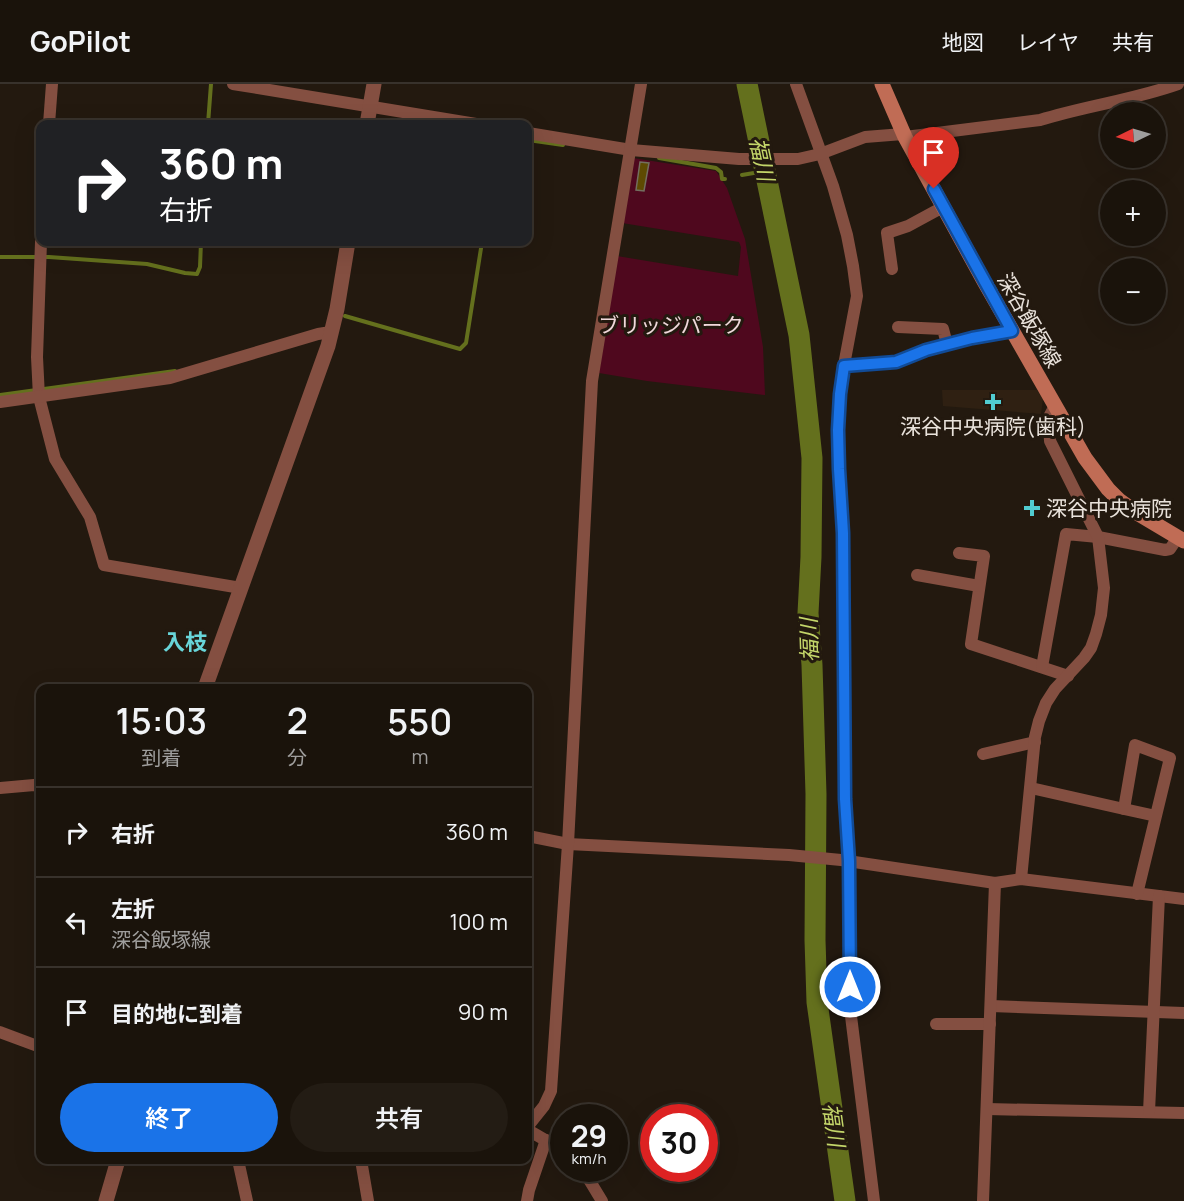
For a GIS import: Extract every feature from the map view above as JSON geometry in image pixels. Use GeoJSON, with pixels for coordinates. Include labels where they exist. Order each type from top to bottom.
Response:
{"type":"FeatureCollection","features":[{"type":"Feature","properties":{"kind":"main road","name":"深谷飯塚線"},"geometry":{"type":"LineString","coordinates":[[882,84],[904,136],[1084,458],[1119,500],[1181,539]]}},
{"type":"Feature","properties":{"kind":"street"},"geometry":{"type":"LineString","coordinates":[[50,120],[52,84]]}},
{"type":"Feature","properties":{"kind":"street"},"geometry":{"type":"LineString","coordinates":[[233,84],[451,120]]}},
{"type":"Feature","properties":{"kind":"street"},"geometry":{"type":"LineString","coordinates":[[368,120],[374,84]]}},
{"type":"Feature","properties":{"kind":"street"},"geometry":{"type":"LineString","coordinates":[[532,1122],[551,1091],[568,844],[592,381],[641,84]]}},
{"type":"Feature","properties":{"kind":"street"},"geometry":{"type":"LineString","coordinates":[[796,84],[833,186],[853,266],[857,296],[844,366],[838,430],[843,533],[845,861],[850,1008],[874,1201]]}},
{"type":"Feature","properties":{"kind":"street"},"geometry":{"type":"LineString","coordinates":[[532,134],[631,150],[739,159],[798,159],[820,154],[865,138],[904,136],[1040,120],[1178,84]]}},
{"type":"Feature","properties":{"kind":"street"},"geometry":{"type":"LineString","coordinates":[[892,268],[887,233],[908,226],[943,207]]}},
{"type":"Feature","properties":{"kind":"street"},"geometry":{"type":"LineString","coordinates":[[41,246],[37,357],[39,397],[55,459],[90,517],[104,565],[242,588]]}},
{"type":"Feature","properties":{"kind":"street"},"geometry":{"type":"LineString","coordinates":[[206,684],[321,366],[337,309],[347,246]]}},
{"type":"Feature","properties":{"kind":"street"},"geometry":{"type":"LineString","coordinates":[[898,327],[943,329],[947,344]]}},
{"type":"Feature","properties":{"kind":"street"},"geometry":{"type":"LineString","coordinates":[[844,366],[896,362],[947,344],[1012,331]]}},
{"type":"Feature","properties":{"kind":"street"},"geometry":{"type":"LineString","coordinates":[[0,402],[170,378],[331,332]]}},
{"type":"Feature","properties":{"kind":"street"},"geometry":{"type":"LineString","coordinates":[[1021,879],[1039,721],[1046,703],[1055,690],[1091,648],[1101,615],[1104,588],[1098,537],[1050,441],[1050,415],[1055,406]]}},
{"type":"Feature","properties":{"kind":"street"},"geometry":{"type":"LineString","coordinates":[[1042,667],[1066,534],[1098,537],[1166,550],[1181,539]]}},
{"type":"Feature","properties":{"kind":"street"},"geometry":{"type":"LineString","coordinates":[[959,553],[984,556],[970,644],[1068,676]]}},
{"type":"Feature","properties":{"kind":"street"},"geometry":{"type":"LineString","coordinates":[[917,575],[979,586]]}},
{"type":"Feature","properties":{"kind":"street"},"geometry":{"type":"LineString","coordinates":[[983,754],[1035,742]]}},
{"type":"Feature","properties":{"kind":"street"},"geometry":{"type":"LineString","coordinates":[[1124,809],[1135,745],[1170,758],[1137,894]]}},
{"type":"Feature","properties":{"kind":"street"},"geometry":{"type":"LineString","coordinates":[[0,788],[36,786]]}},
{"type":"Feature","properties":{"kind":"street"},"geometry":{"type":"LineString","coordinates":[[1030,788],[1156,816]]}},
{"type":"Feature","properties":{"kind":"street"},"geometry":{"type":"LineString","coordinates":[[532,837],[568,844],[789,855],[995,883],[1021,879],[1184,899]]}},
{"type":"Feature","properties":{"kind":"street"},"geometry":{"type":"LineString","coordinates":[[983,1201],[995,883]]}},
{"type":"Feature","properties":{"kind":"street"},"geometry":{"type":"LineString","coordinates":[[1149,1112],[1159,896]]}},
{"type":"Feature","properties":{"kind":"street"},"geometry":{"type":"LineString","coordinates":[[991,1006],[1184,1013]]}},
{"type":"Feature","properties":{"kind":"street"},"geometry":{"type":"LineString","coordinates":[[936,1024],[990,1024]]}},
{"type":"Feature","properties":{"kind":"street"},"geometry":{"type":"LineString","coordinates":[[0,1032],[36,1046]]}},
{"type":"Feature","properties":{"kind":"street"},"geometry":{"type":"LineString","coordinates":[[987,1109],[1184,1113]]}},
{"type":"Feature","properties":{"kind":"street"},"geometry":{"type":"LineString","coordinates":[[532,1131],[550,1142]]}},
{"type":"Feature","properties":{"kind":"street"},"geometry":{"type":"LineString","coordinates":[[527,1201],[546,1140]]}},
{"type":"Feature","properties":{"kind":"street"},"geometry":{"type":"LineString","coordinates":[[106,1201],[117,1164]]}},
{"type":"Feature","properties":{"kind":"street"},"geometry":{"type":"LineString","coordinates":[[239,1164],[247,1201]]}},
{"type":"Feature","properties":{"kind":"street"},"geometry":{"type":"LineString","coordinates":[[362,1164],[368,1201]]}},
{"type":"Feature","properties":{"kind":"street"},"geometry":{"type":"LineString","coordinates":[[590,1182],[602,1201]]}},
{"type":"Feature","properties":{"kind":"shaded area","name":"深谷中央病院(歯科)"},"geometry":{"type":"Polygon","coordinates":[[[942,390],[1037,390],[1043,399],[1041,414],[943,406],[942,390]]]}},
{"type":"Feature","properties":{"kind":"green space","name":"ブリッジパーク"},"geometry":{"type":"Polygon","coordinates":[[[633,158],[716,171],[727,188],[745,239],[763,347],[765,395],[599,373],[617,256],[738,276],[741,247],[739,242],[622,223],[633,158]]]}},
{"type":"Feature","properties":{"kind":"building"},"geometry":{"type":"Polygon","coordinates":[[[640,162],[649,163],[644,191],[636,190],[640,162]]]}},
{"type":"Feature","properties":{"kind":"waterway"},"geometry":{"type":"LineString","coordinates":[[208,120],[211,84]]}},
{"type":"Feature","properties":{"kind":"waterway","name":"福川"},"geometry":{"type":"LineString","coordinates":[[747,84],[799,335],[812,458],[808,613],[816,794],[817,1002],[845,1201]]}},
{"type":"Feature","properties":{"kind":"waterway"},"geometry":{"type":"LineString","coordinates":[[532,141],[563,145]]}},
{"type":"Feature","properties":{"kind":"waterway"},"geometry":{"type":"LineString","coordinates":[[659,158],[716,168],[721,172],[722,179],[725,179]]}},
{"type":"Feature","properties":{"kind":"waterway"},"geometry":{"type":"LineString","coordinates":[[742,175],[765,171]]}},
{"type":"Feature","properties":{"kind":"waterway"},"geometry":{"type":"LineString","coordinates":[[0,257],[49,257],[147,264],[197,274],[200,267],[201,246]]}},
{"type":"Feature","properties":{"kind":"waterway"},"geometry":{"type":"LineString","coordinates":[[345,316],[460,349],[466,343],[481,246]]}},
{"type":"Feature","properties":{"kind":"waterway"},"geometry":{"type":"LineString","coordinates":[[0,395],[175,371]]}},
{"type":"Feature","properties":{"kind":"place","name":"深谷中央病院(歯科)"},"geometry":{"type":"Point","coordinates":[993,402]}},
{"type":"Feature","properties":{"kind":"place","name":"深谷中央病院"},"geometry":{"type":"Point","coordinates":[1032,508]}},
{"type":"Feature","properties":{"kind":"district","name":"入枝"},"geometry":{"type":"Point","coordinates":[185,642]}},
{"type":"Feature","properties":{"kind":"route"},"geometry":{"type":"LineString","coordinates":[[850,987],[849,861],[845,799],[843,533],[838,430],[844,366],[896,362],[926,350],[1012,331],[934,189]]}}]}
